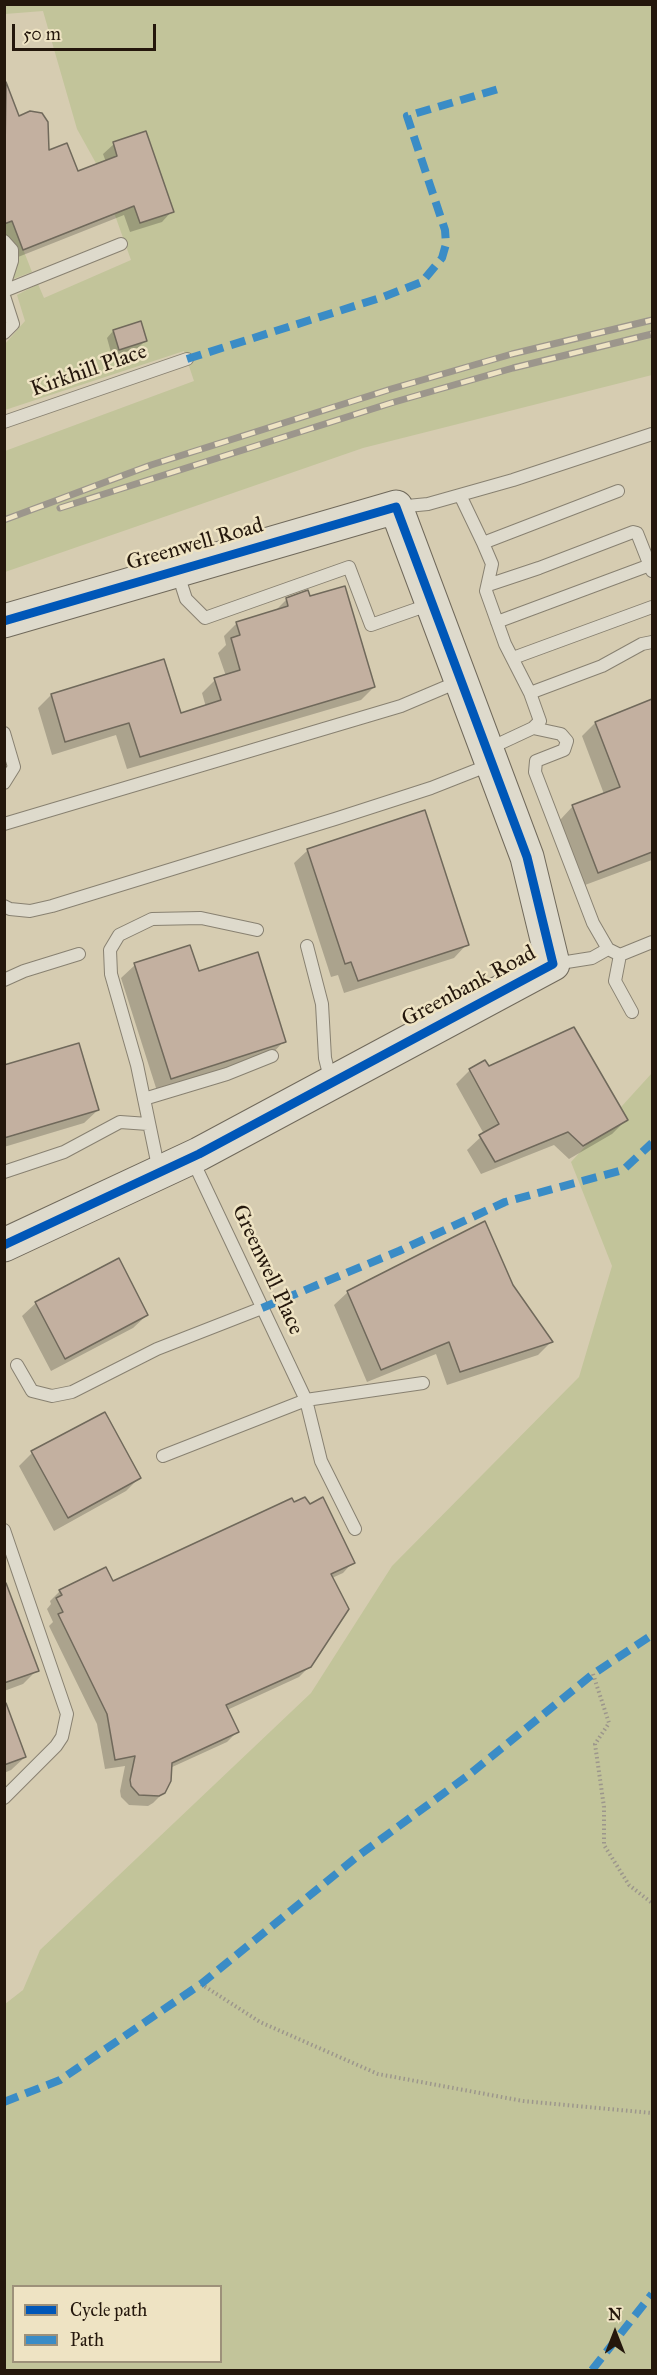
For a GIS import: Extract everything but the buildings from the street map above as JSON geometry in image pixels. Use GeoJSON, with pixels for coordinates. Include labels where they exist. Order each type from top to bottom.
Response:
{"type":"FeatureCollection","features":[{"type":"Feature","properties":{"kind":"street","name":"Greenwell Road"},"geometry":{"type":"LineString","coordinates":[[4,621],[396,507]]}},
{"type":"Feature","properties":{"kind":"street","name":"Greenbank Road"},"geometry":{"type":"LineString","coordinates":[[7,1239],[191,1158],[553,964],[527,857],[396,507]]}},
{"type":"Feature","properties":{"kind":"lane"},"geometry":{"type":"LineString","coordinates":[[4,241],[12,250],[12,261],[4,286]]}},
{"type":"Feature","properties":{"kind":"lane"},"geometry":{"type":"LineString","coordinates":[[4,291],[121,244]]}},
{"type":"Feature","properties":{"kind":"lane"},"geometry":{"type":"LineString","coordinates":[[4,297],[13,324],[4,333]]}},
{"type":"Feature","properties":{"kind":"lane","name":"Kirkhill Place"},"geometry":{"type":"LineString","coordinates":[[4,422],[187,359]]}},
{"type":"Feature","properties":{"kind":"lane"},"geometry":{"type":"LineString","coordinates":[[396,507],[428,504],[513,480],[652,434]]}},
{"type":"Feature","properties":{"kind":"lane"},"geometry":{"type":"LineString","coordinates":[[483,543],[618,491]]}},
{"type":"Feature","properties":{"kind":"lane"},"geometry":{"type":"LineString","coordinates":[[4,906],[10,909],[30,911],[52,906],[431,788],[489,757],[533,728],[540,721],[486,591],[492,564],[460,495]]}},
{"type":"Feature","properties":{"kind":"lane"},"geometry":{"type":"LineString","coordinates":[[488,585],[633,532],[637,533],[651,568],[497,622]]}},
{"type":"Feature","properties":{"kind":"lane"},"geometry":{"type":"LineString","coordinates":[[177,571],[186,599],[205,618],[349,567],[371,625],[432,603]]}},
{"type":"Feature","properties":{"kind":"lane"},"geometry":{"type":"LineString","coordinates":[[513,658],[652,607]]}},
{"type":"Feature","properties":{"kind":"lane"},"geometry":{"type":"LineString","coordinates":[[530,693],[602,666],[642,644],[652,642]]}},
{"type":"Feature","properties":{"kind":"lane"},"geometry":{"type":"LineString","coordinates":[[4,824],[401,706],[461,680]]}},
{"type":"Feature","properties":{"kind":"lane"},"geometry":{"type":"LineString","coordinates":[[533,728],[561,734],[567,741],[564,750],[536,761],[535,772],[593,923],[608,949],[620,955],[652,942]]}},
{"type":"Feature","properties":{"kind":"lane"},"geometry":{"type":"LineString","coordinates":[[4,733],[14,767],[4,783]]}},
{"type":"Feature","properties":{"kind":"lane"},"geometry":{"type":"LineString","coordinates":[[160,1172],[144,1099],[111,974],[110,950],[119,935],[152,919],[201,918],[257,930]]}},
{"type":"Feature","properties":{"kind":"lane"},"geometry":{"type":"LineString","coordinates":[[307,946],[322,1004],[325,1058],[331,1083]]}},
{"type":"Feature","properties":{"kind":"lane"},"geometry":{"type":"LineString","coordinates":[[553,964],[592,958],[608,949]]}},
{"type":"Feature","properties":{"kind":"lane"},"geometry":{"type":"LineString","coordinates":[[4,980],[24,971],[78,954]]}},
{"type":"Feature","properties":{"kind":"lane"},"geometry":{"type":"LineString","coordinates":[[620,955],[615,981],[632,1012]]}},
{"type":"Feature","properties":{"kind":"lane"},"geometry":{"type":"LineString","coordinates":[[144,1099],[227,1074],[272,1056]]}},
{"type":"Feature","properties":{"kind":"lane"},"geometry":{"type":"LineString","coordinates":[[4,1172],[64,1152],[120,1122],[148,1124]]}},
{"type":"Feature","properties":{"kind":"lane","name":"Greenwell Place"},"geometry":{"type":"LineString","coordinates":[[191,1158],[306,1400],[321,1461],[356,1529]]}},
{"type":"Feature","properties":{"kind":"lane"},"geometry":{"type":"LineString","coordinates":[[17,1365],[32,1391],[52,1396],[72,1392],[157,1349],[262,1308]]}},
{"type":"Feature","properties":{"kind":"lane"},"geometry":{"type":"LineString","coordinates":[[163,1456],[306,1400],[423,1383]]}},
{"type":"Feature","properties":{"kind":"lane"},"geometry":{"type":"LineString","coordinates":[[4,1530],[67,1714],[62,1737],[56,1746],[4,1798]]}},
{"type":"Feature","properties":{"kind":"path"},"geometry":{"type":"LineString","coordinates":[[593,1674],[609,1723],[595,1744],[604,1807],[604,1845],[629,1885],[652,1903]]}},
{"type":"Feature","properties":{"kind":"path"},"geometry":{"type":"LineString","coordinates":[[201,1984],[260,2022],[378,2074],[523,2101],[652,2113]]}},
{"type":"Feature","properties":{"kind":"green space"},"geometry":{"type":"Polygon","coordinates":[[[5,5],[652,5],[652,375],[363,448],[5,572],[5,451],[194,381],[184,351],[5,410],[5,344],[25,321],[17,295],[38,284],[44,298],[131,260],[97,165],[77,129],[43,11],[5,14],[5,5]],[[146,132],[113,143],[140,223],[173,212],[146,132]]]}},
{"type":"Feature","properties":{"kind":"green space"},"geometry":{"type":"Polygon","coordinates":[[[12,221],[32,272],[13,279],[19,255],[15,243],[5,234],[5,223],[12,221]]]}},
{"type":"Feature","properties":{"kind":"green space"},"geometry":{"type":"Polygon","coordinates":[[[652,1073],[652,2370],[5,2370],[5,2004],[23,1990],[40,1950],[311,1693],[392,1566],[579,1377],[612,1266],[571,1162],[652,1073]]]}},
{"type":"Feature","properties":{"kind":"railway"},"geometry":{"type":"LineString","coordinates":[[4,520],[151,465],[391,389],[512,354],[652,320]]}},
{"type":"Feature","properties":{"kind":"railway"},"geometry":{"type":"LineString","coordinates":[[60,508],[391,403],[513,368],[652,334]]}},
{"type":"Feature","properties":{"kind":"marked path"},"geometry":{"type":"LineString","coordinates":[[187,359],[383,297],[422,282],[442,258],[446,244],[445,230],[407,116],[502,88]]}},
{"type":"Feature","properties":{"kind":"marked path"},"geometry":{"type":"LineString","coordinates":[[262,1308],[399,1251],[505,1202],[623,1170],[652,1143]]}},
{"type":"Feature","properties":{"kind":"marked path"},"geometry":{"type":"LineString","coordinates":[[4,2102],[60,2080],[201,1984],[358,1856],[470,1774],[593,1674],[652,1635]]}},
{"type":"Feature","properties":{"kind":"marked path"},"geometry":{"type":"LineString","coordinates":[[592,2370],[652,2294]]}},
{"type":"Feature","properties":{"kind":"cycle path"},"geometry":{"type":"LineString","coordinates":[[4,621],[396,507],[527,857],[553,964],[199,1154],[4,1245]]}}]}
